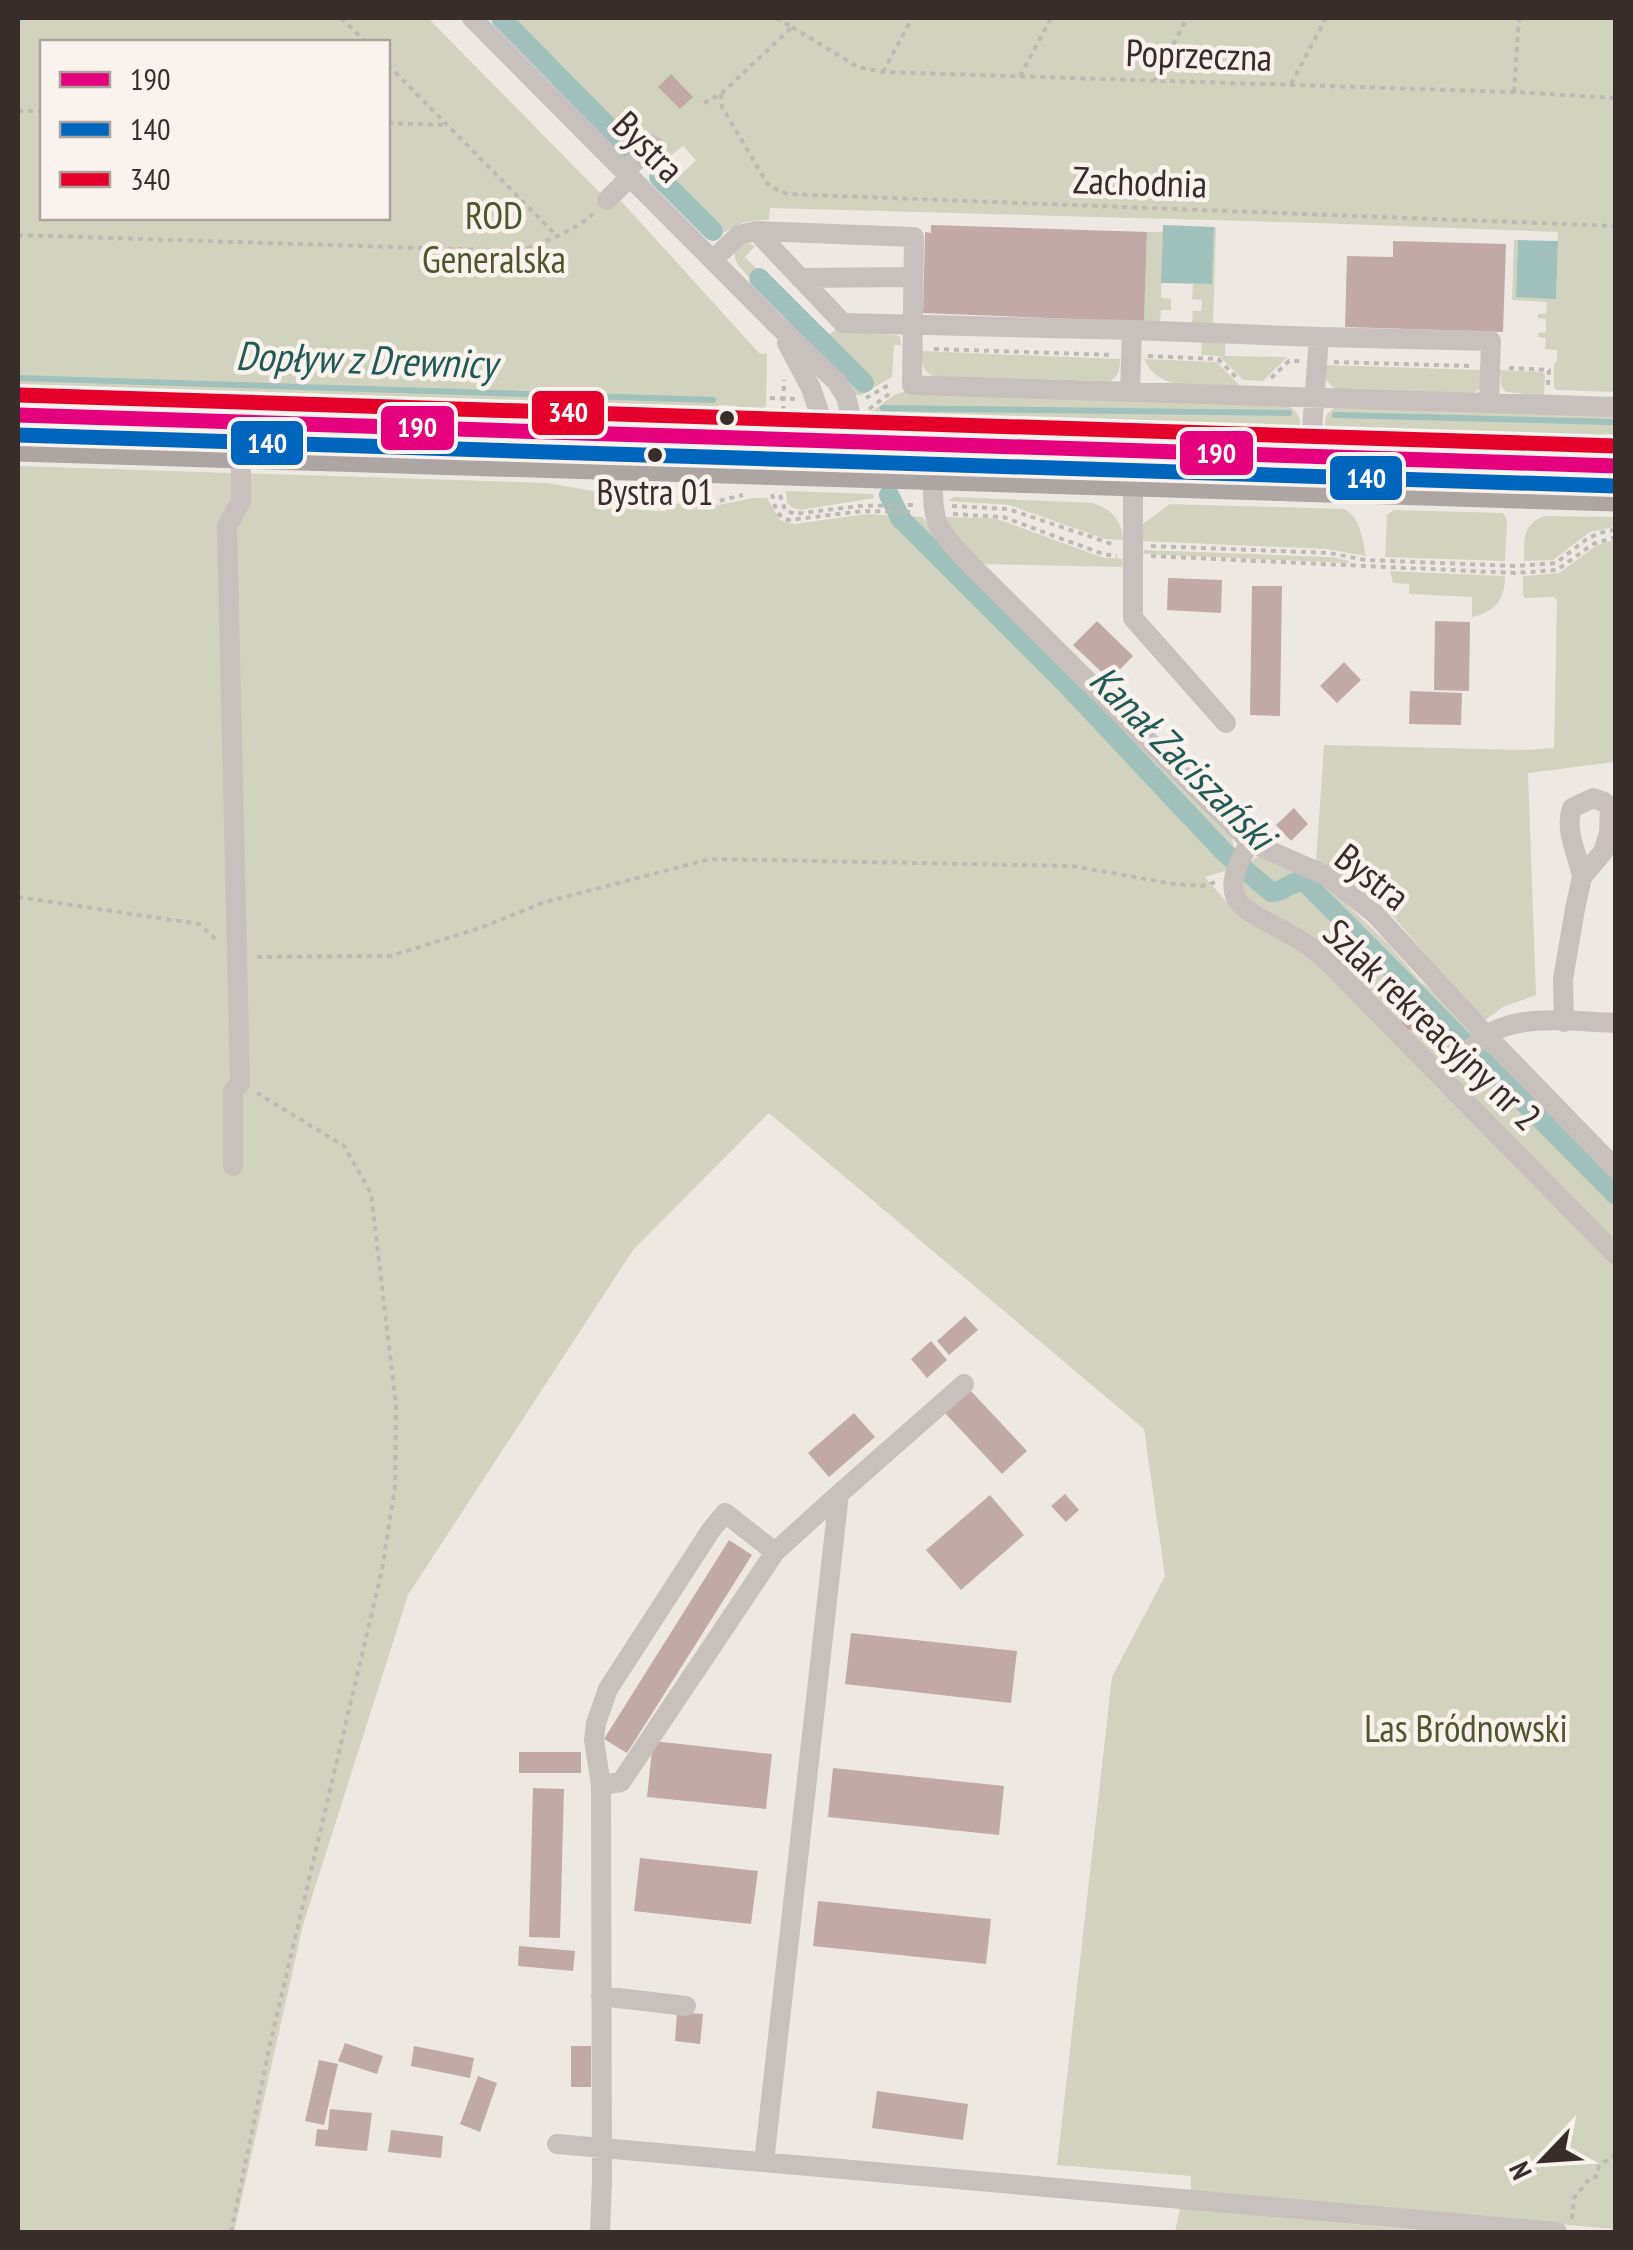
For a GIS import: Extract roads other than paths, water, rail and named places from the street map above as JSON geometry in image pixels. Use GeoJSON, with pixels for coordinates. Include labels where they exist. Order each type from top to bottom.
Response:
{"type":"FeatureCollection","features":[{"type":"Feature","properties":{"kind":"main road"},"geometry":{"type":"LineString","coordinates":[[18,416],[782,434],[840,442],[1616,466]]}},
{"type":"Feature","properties":{"kind":"main road"},"geometry":{"type":"LineString","coordinates":[[18,450],[1616,499]]}},
{"type":"Feature","properties":{"kind":"street","name":"Bystra"},"geometry":{"type":"LineString","coordinates":[[472,18],[832,376],[842,389],[851,414],[840,442]]}},
{"type":"Feature","properties":{"kind":"street"},"geometry":{"type":"LineString","coordinates":[[607,200],[652,145]]}},
{"type":"Feature","properties":{"kind":"street"},"geometry":{"type":"LineString","coordinates":[[756,231],[843,323],[1491,341],[1489,403]]}},
{"type":"Feature","properties":{"kind":"street"},"geometry":{"type":"LineString","coordinates":[[713,260],[738,235],[756,231],[914,237],[911,348],[904,383],[1616,407]]}},
{"type":"Feature","properties":{"kind":"street"},"geometry":{"type":"LineString","coordinates":[[800,278],[913,277]]}},
{"type":"Feature","properties":{"kind":"street","name":"Bystra"},"geometry":{"type":"LineString","coordinates":[[776,324],[804,374],[807,400],[840,442]]}},
{"type":"Feature","properties":{"kind":"street"},"geometry":{"type":"LineString","coordinates":[[1130,392],[1132,330]]}},
{"type":"Feature","properties":{"kind":"street"},"geometry":{"type":"LineString","coordinates":[[1310,456],[1319,337]]}},
{"type":"Feature","properties":{"kind":"street"},"geometry":{"type":"LineString","coordinates":[[782,434],[793,437],[801,431],[810,416],[807,400]]}},
{"type":"Feature","properties":{"kind":"street"},"geometry":{"type":"LineString","coordinates":[[840,442],[850,454],[840,474]]}},
{"type":"Feature","properties":{"kind":"street"},"geometry":{"type":"LineString","coordinates":[[233,1166],[232,1091],[240,1083],[227,527],[241,500],[241,456]]}},
{"type":"Feature","properties":{"kind":"street","name":"Bystra"},"geometry":{"type":"LineString","coordinates":[[934,477],[934,509],[942,534],[1239,863],[1326,876],[1375,914],[1482,1039],[1616,1168]]}},
{"type":"Feature","properties":{"kind":"street"},"geometry":{"type":"LineString","coordinates":[[1132,484],[1134,618],[1226,723]]}},
{"type":"Feature","properties":{"kind":"street","name":"Szlak rekreacyjny nr 2"},"geometry":{"type":"LineString","coordinates":[[1239,863],[1235,894],[1243,908],[1323,957],[1616,1254]]}},
{"type":"Feature","properties":{"kind":"street"},"geometry":{"type":"LineString","coordinates":[[1564,1022],[1563,978],[1582,877]]}},
{"type":"Feature","properties":{"kind":"street"},"geometry":{"type":"LineString","coordinates":[[1442,1078],[1482,1039],[1505,1026],[1528,1021],[1616,1023]]}},
{"type":"Feature","properties":{"kind":"street"},"geometry":{"type":"LineString","coordinates":[[601,1785],[621,1782],[775,1552],[964,1384]]}},
{"type":"Feature","properties":{"kind":"street"},"geometry":{"type":"LineString","coordinates":[[764,2162],[839,1494]]}},
{"type":"Feature","properties":{"kind":"street"},"geometry":{"type":"LineString","coordinates":[[600,2232],[601,1785],[594,1740],[596,1723],[608,1689],[725,1514],[775,1552]]}},
{"type":"Feature","properties":{"kind":"street"},"geometry":{"type":"LineString","coordinates":[[602,1996],[686,2006]]}},
{"type":"Feature","properties":{"kind":"street"},"geometry":{"type":"LineString","coordinates":[[558,2144],[1054,2188],[1565,2226]]}},
{"type":"Feature","properties":{"kind":"water"},"geometry":{"type":"Polygon","coordinates":[[[1163,225],[1214,227],[1212,284],[1161,283],[1163,225]]]}},
{"type":"Feature","properties":{"kind":"water"},"geometry":{"type":"Polygon","coordinates":[[[1518,240],[1558,241],[1556,299],[1516,297],[1518,240]]]}},
{"type":"Feature","properties":{"kind":"waterway","name":"Kanał Zaciszański"},"geometry":{"type":"LineString","coordinates":[[501,18],[629,148]]}},
{"type":"Feature","properties":{"kind":"waterway"},"geometry":{"type":"LineString","coordinates":[[659,177],[713,231]]}},
{"type":"Feature","properties":{"kind":"waterway","name":"Kanał Zaciszański"},"geometry":{"type":"LineString","coordinates":[[759,278],[864,383]]}},
{"type":"Feature","properties":{"kind":"waterway","name":"Dopływ z Drewnicy"},"geometry":{"type":"LineString","coordinates":[[18,378],[713,400]]}},
{"type":"Feature","properties":{"kind":"waterway"},"geometry":{"type":"LineString","coordinates":[[883,408],[1289,413]]}},
{"type":"Feature","properties":{"kind":"waterway"},"geometry":{"type":"LineString","coordinates":[[1335,415],[1611,422]]}},
{"type":"Feature","properties":{"kind":"waterway","name":"Kanał Zaciszański"},"geometry":{"type":"LineString","coordinates":[[889,495],[901,519],[1067,685],[1224,852],[1271,892],[1305,882],[1616,1195]]}},
{"type":"Feature","properties":{"kind":"place","name":"Bystra 01"},"geometry":{"type":"Point","coordinates":[655,455]}},
{"type":"Feature","properties":{"kind":"park label","name":"ROD Generalska"},"geometry":{"type":"Point","coordinates":[494,236]}},
{"type":"Feature","properties":{"kind":"park label","name":"Las Bródnowski"},"geometry":{"type":"Point","coordinates":[1466,1727]}}]}
